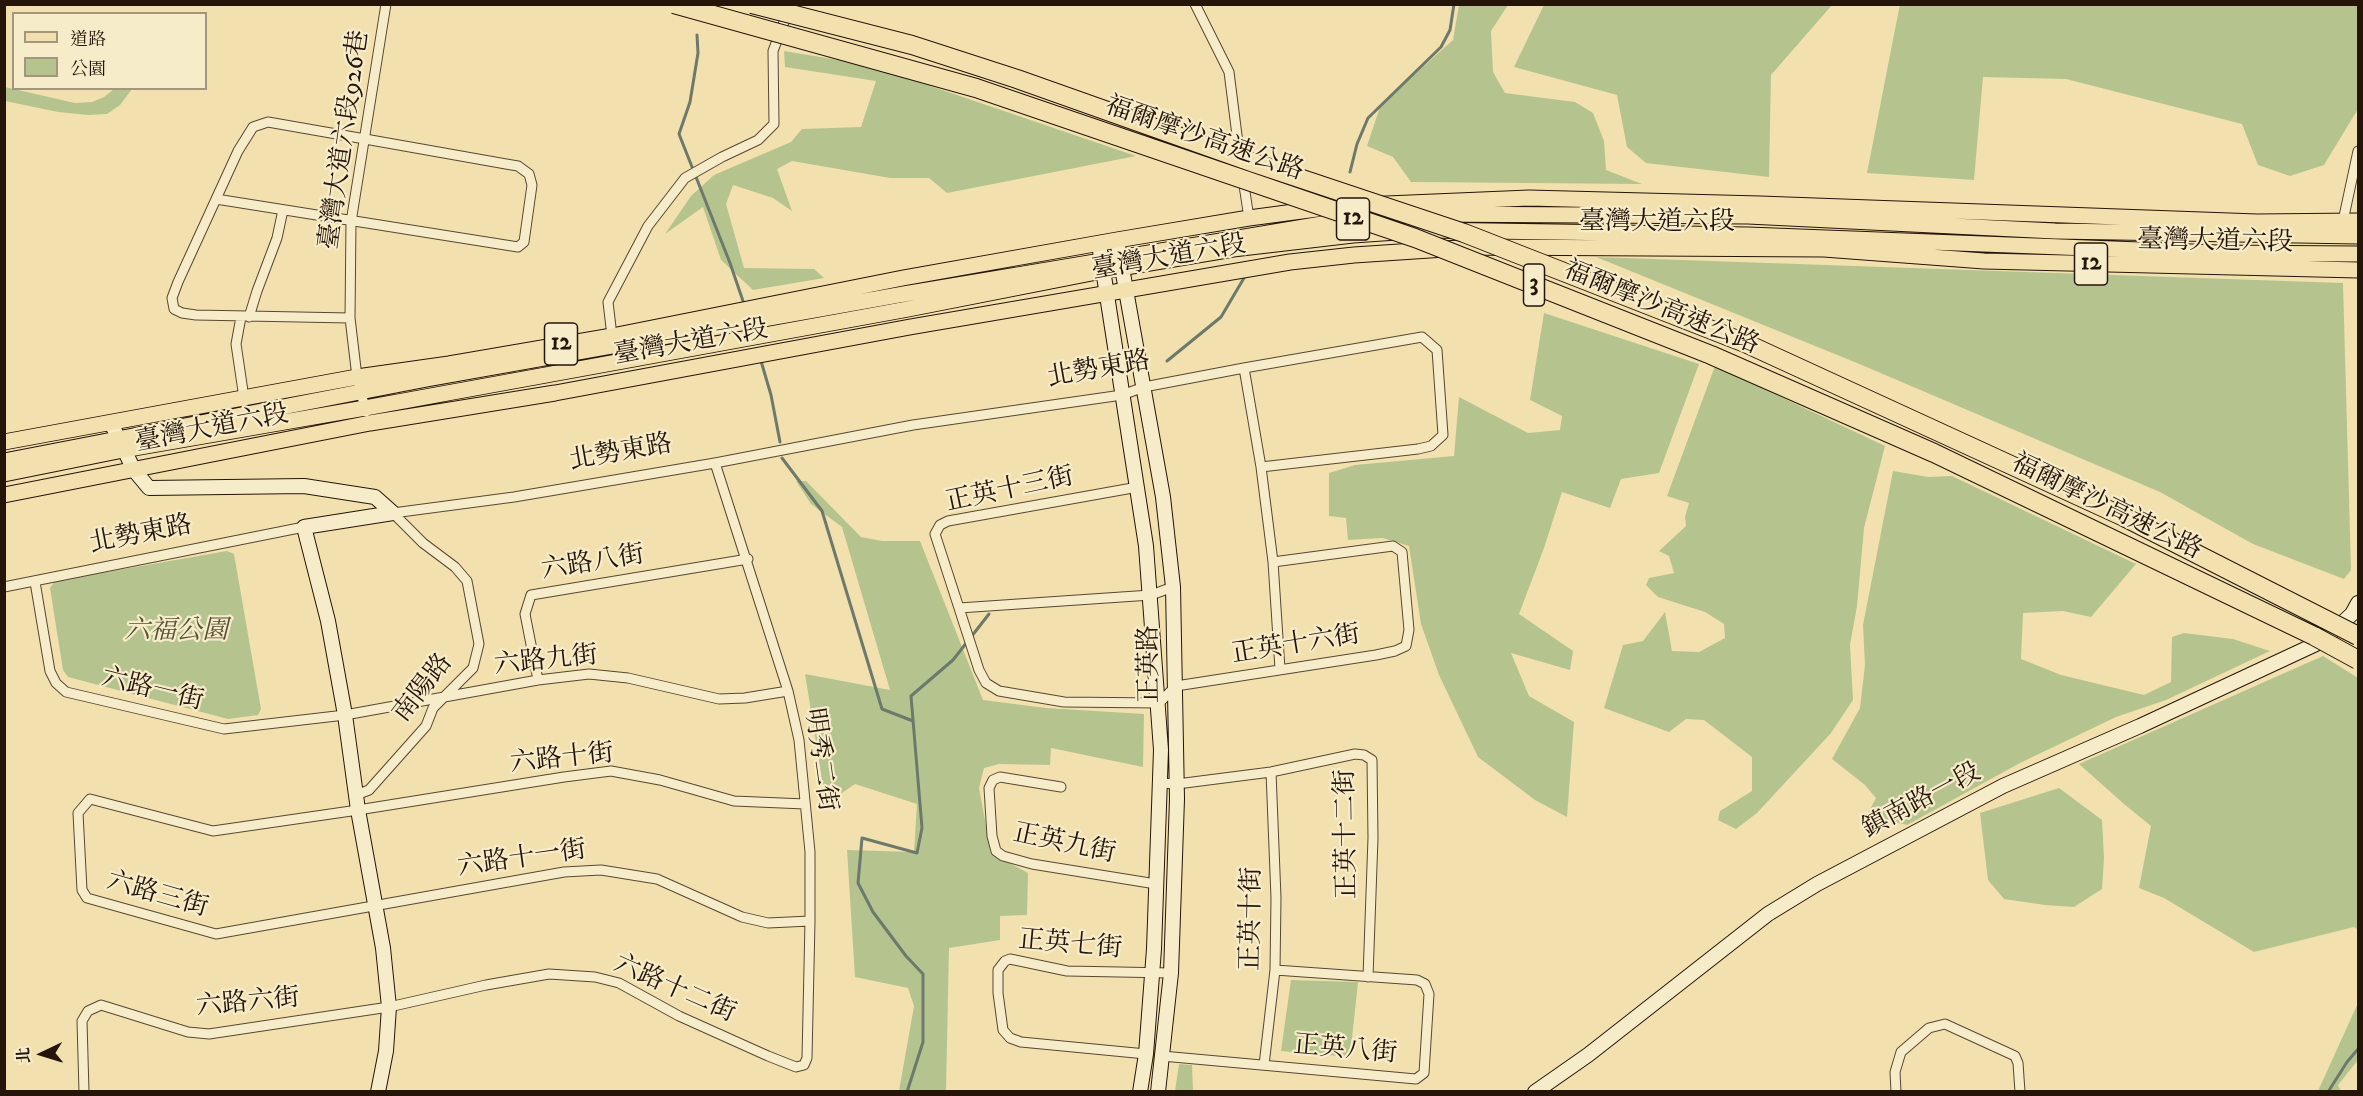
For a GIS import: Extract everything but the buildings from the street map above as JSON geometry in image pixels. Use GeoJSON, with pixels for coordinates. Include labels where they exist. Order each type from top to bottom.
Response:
{"type":"FeatureCollection","features":[{"type":"Feature","properties":{"kind":"highway","name":"福爾摩沙高速公路"},"geometry":{"type":"LineString","coordinates":[[674,4],[976,88],[1426,243],[1711,355],[1923,448],[2314,636],[2358,660]]}},
{"type":"Feature","properties":{"kind":"highway","name":"福爾摩沙高速公路"},"geometry":{"type":"LineString","coordinates":[[752,4],[912,45],[1017,78],[1254,163],[1464,233],[1745,343],[2124,517],[2358,636]]}},
{"type":"Feature","properties":{"kind":"main road","name":"臺灣大道六段"},"geometry":{"type":"LineString","coordinates":[[4,442],[357,377],[612,336],[903,278],[1117,240],[1339,206],[1529,198],[2246,222],[2351,221]]}},
{"type":"Feature","properties":{"kind":"main road","name":"臺灣大道六段"},"geometry":{"type":"LineString","coordinates":[[4,474],[121,444],[427,379],[1121,262],[1352,219],[1425,214],[1748,216],[2055,231],[2358,236]]}},
{"type":"Feature","properties":{"kind":"main road","name":"臺灣大道六段"},"geometry":{"type":"LineString","coordinates":[[1121,262],[1353,235],[1426,230],[1748,235],[2218,253],[2358,254]]}},
{"type":"Feature","properties":{"kind":"main road","name":"臺灣大道六段"},"geometry":{"type":"LineString","coordinates":[[4,495],[370,423],[555,393],[910,327],[1301,261],[1354,255],[1475,247],[1824,249],[1984,261],[2358,270]]}},
{"type":"Feature","properties":{"kind":"main road","name":"臺灣大道六段"},"geometry":{"type":"LineString","coordinates":[[4,461],[365,408],[897,311],[1102,265]]}},
{"type":"Feature","properties":{"kind":"street","name":"臺灣大道六段926巷"},"geometry":{"type":"LineString","coordinates":[[370,423],[357,377],[350,318],[351,222],[386,4]]}},
{"type":"Feature","properties":{"kind":"street"},"geometry":{"type":"LineString","coordinates":[[612,336],[608,302],[648,226],[685,178],[758,140],[774,124],[772,51],[791,4]]}},
{"type":"Feature","properties":{"kind":"street"},"geometry":{"type":"LineString","coordinates":[[1195,4],[1228,72],[1249,218]]}},
{"type":"Feature","properties":{"kind":"street"},"geometry":{"type":"LineString","coordinates":[[216,199],[518,247],[524,243],[531,185],[529,174],[519,166],[365,139],[261,123],[253,126],[216,199],[178,282],[172,298],[174,309],[196,315],[350,318]]}},
{"type":"Feature","properties":{"kind":"street"},"geometry":{"type":"LineString","coordinates":[[2351,221],[2358,151]]}},
{"type":"Feature","properties":{"kind":"street"},"geometry":{"type":"LineString","coordinates":[[244,398],[236,344],[277,238],[283,210]]}},
{"type":"Feature","properties":{"kind":"street","name":"正英路"},"geometry":{"type":"LineString","coordinates":[[1117,240],[1162,496],[1173,587],[1177,784],[1172,973],[1158,1092]]}},
{"type":"Feature","properties":{"kind":"street","name":"正英路"},"geometry":{"type":"LineString","coordinates":[[1099,244],[1138,487],[1159,703],[1161,783],[1146,1054],[1140,1092]]}},
{"type":"Feature","properties":{"kind":"street","name":"北勢東路"},"geometry":{"type":"LineString","coordinates":[[4,587],[304,527],[514,497],[715,463],[913,425],[1122,395],[1144,387],[1422,337],[1437,350],[1443,435],[1431,446],[1261,467]]}},
{"type":"Feature","properties":{"kind":"street"},"geometry":{"type":"LineString","coordinates":[[1244,368],[1261,467],[1273,562],[1280,669]]}},
{"type":"Feature","properties":{"kind":"street"},"geometry":{"type":"LineString","coordinates":[[111,423],[134,470],[149,488],[304,486],[375,497],[393,513]]}},
{"type":"Feature","properties":{"kind":"street","name":"明秀二街"},"geometry":{"type":"LineString","coordinates":[[715,463],[748,559],[788,691],[798,740],[810,852],[810,921],[807,1058],[804,1065],[796,1067]]}},
{"type":"Feature","properties":{"kind":"street","name":"正英十三街"},"geometry":{"type":"LineString","coordinates":[[959,608],[935,534],[940,525],[948,521],[1138,487]]}},
{"type":"Feature","properties":{"kind":"street","name":"南陽路"},"geometry":{"type":"LineString","coordinates":[[356,795],[369,790],[426,726],[433,708],[473,668],[479,644],[466,581],[455,567],[423,543],[393,513]]}},
{"type":"Feature","properties":{"kind":"street"},"geometry":{"type":"LineString","coordinates":[[304,527],[328,621],[383,948],[389,1007],[386,1051],[378,1092]]}},
{"type":"Feature","properties":{"kind":"street","name":"正英十六街"},"geometry":{"type":"LineString","coordinates":[[1176,686],[1395,651],[1406,646],[1409,630],[1402,552],[1393,546],[1273,562]]}},
{"type":"Feature","properties":{"kind":"street","name":"六路八街"},"geometry":{"type":"LineString","coordinates":[[538,680],[525,614],[531,595],[748,559]]}},
{"type":"Feature","properties":{"kind":"street","name":"六路一街"},"geometry":{"type":"LineString","coordinates":[[34,582],[50,671],[56,683],[66,692],[224,729],[345,715]]}},
{"type":"Feature","properties":{"kind":"street"},"geometry":{"type":"LineString","coordinates":[[1173,587],[1150,595],[959,608],[979,670],[986,683],[999,691],[1064,702],[1159,703],[1176,686]]}},
{"type":"Feature","properties":{"kind":"street","name":"鎮南路一段"},"geometry":{"type":"LineString","coordinates":[[1535,1092],[1588,1055],[1768,914],[1817,884],[2003,786],[2140,726],[2316,644],[2352,614],[2358,603]]}},
{"type":"Feature","properties":{"kind":"street","name":"六路九街"},"geometry":{"type":"LineString","coordinates":[[345,715],[538,680],[590,674],[628,678],[719,699],[745,698],[788,691]]}},
{"type":"Feature","properties":{"kind":"street","name":"正英十二街"},"geometry":{"type":"LineString","coordinates":[[1161,783],[1177,784],[1271,772],[1355,754],[1364,755],[1372,760],[1373,838],[1368,977]]}},
{"type":"Feature","properties":{"kind":"street","name":"六路十街"},"geometry":{"type":"LineString","coordinates":[[358,810],[611,771],[660,780],[734,801],[805,804]]}},
{"type":"Feature","properties":{"kind":"street","name":"正英十街"},"geometry":{"type":"LineString","coordinates":[[1264,1065],[1275,970],[1276,898],[1271,772]]}},
{"type":"Feature","properties":{"kind":"street","name":"正英九街"},"geometry":{"type":"LineString","coordinates":[[1061,787],[1000,777],[993,780],[989,788],[992,836],[996,851],[1003,856],[1032,864],[1156,884]]}},
{"type":"Feature","properties":{"kind":"street","name":"六路三街"},"geometry":{"type":"LineString","coordinates":[[358,810],[213,831],[90,799],[78,813],[82,890],[87,898],[216,934],[376,904]]}},
{"type":"Feature","properties":{"kind":"street","name":"六路十一街"},"geometry":{"type":"LineString","coordinates":[[376,904],[564,872],[601,870],[657,879],[742,917],[768,923],[810,921]]}},
{"type":"Feature","properties":{"kind":"street","name":"正英七街"},"geometry":{"type":"LineString","coordinates":[[1146,1054],[1021,1042],[1010,1038],[1003,1030],[998,993],[998,970],[1005,961],[1010,959],[1067,971],[1172,973]]}},
{"type":"Feature","properties":{"kind":"street","name":"正英八街"},"geometry":{"type":"LineString","coordinates":[[1162,1056],[1416,1079],[1424,1073],[1430,994],[1425,984],[1417,980],[1275,970]]}},
{"type":"Feature","properties":{"kind":"street","name":"六路十二街"},"geometry":{"type":"LineString","coordinates":[[389,1007],[486,985],[549,974],[595,977],[619,983],[679,1016],[796,1067]]}},
{"type":"Feature","properties":{"kind":"street","name":"六路六街"},"geometry":{"type":"LineString","coordinates":[[84,1092],[82,1021],[88,1011],[101,1005],[188,1032],[209,1034],[389,1007]]}},
{"type":"Feature","properties":{"kind":"street"},"geometry":{"type":"LineString","coordinates":[[1896,1092],[1895,1072],[1901,1052],[1929,1028],[1945,1024],[2015,1056],[2018,1064],[2020,1092]]}},
{"type":"Feature","properties":{"kind":"green space"},"geometry":{"type":"Polygon","coordinates":[[[1544,4],[1832,5],[1771,75],[1769,177],[1646,163],[1627,147],[1617,95],[1514,67],[1544,4]]]}},
{"type":"Feature","properties":{"kind":"green space"},"geometry":{"type":"Polygon","coordinates":[[[1900,4],[2358,5],[2358,109],[2324,165],[2290,176],[2258,165],[2242,124],[2066,79],[1983,77],[1974,180],[1867,173],[1900,4]]]}},
{"type":"Feature","properties":{"kind":"green space"},"geometry":{"type":"Polygon","coordinates":[[[1459,5],[1508,5],[1491,31],[1493,72],[1505,93],[1575,102],[1593,113],[1604,141],[1606,170],[1642,184],[1411,182],[1393,157],[1367,146],[1381,104],[1453,40],[1459,5]]]}},
{"type":"Feature","properties":{"kind":"green space"},"geometry":{"type":"Polygon","coordinates":[[[784,51],[869,65],[1136,156],[947,193],[929,178],[890,178],[792,161],[777,169],[792,211],[773,198],[733,185],[726,204],[744,268],[814,269],[824,278],[753,290],[721,260],[703,207],[665,234],[691,196],[714,175],[791,142],[802,129],[861,127],[876,81],[785,67],[784,51]]]}},
{"type":"Feature","properties":{"kind":"green space"},"geometry":{"type":"Polygon","coordinates":[[[5,87],[75,103],[92,102],[113,90],[131,90],[120,105],[107,114],[58,112],[5,101],[5,87]]]}},
{"type":"Feature","properties":{"kind":"green space"},"geometry":{"type":"Polygon","coordinates":[[[1596,257],[2343,283],[2351,570],[2344,579],[2253,544],[2160,492],[1857,363],[1596,257]]]}},
{"type":"Feature","properties":{"kind":"green space"},"geometry":{"type":"Polygon","coordinates":[[[1544,313],[1699,364],[1659,473],[1621,479],[1610,508],[1562,492],[1519,614],[1573,651],[1570,670],[1511,653],[1529,696],[1574,722],[1567,817],[1535,800],[1478,757],[1439,675],[1421,624],[1409,546],[1383,538],[1348,540],[1346,518],[1329,516],[1329,473],[1355,465],[1454,456],[1459,397],[1528,433],[1560,430],[1562,416],[1530,400],[1544,313]]]}},
{"type":"Feature","properties":{"kind":"green space"},"geometry":{"type":"Polygon","coordinates":[[[1715,366],[1885,446],[1864,528],[1857,606],[1850,645],[1853,700],[1831,733],[1757,813],[1736,829],[1718,820],[1720,811],[1752,791],[1752,757],[1704,720],[1686,719],[1669,732],[1604,708],[1623,645],[1643,641],[1665,612],[1672,651],[1699,652],[1725,638],[1724,624],[1705,612],[1658,597],[1646,585],[1649,578],[1674,573],[1669,556],[1659,551],[1686,526],[1685,517],[1689,503],[1667,496],[1715,366]]]}},
{"type":"Feature","properties":{"kind":"green space"},"geometry":{"type":"Polygon","coordinates":[[[1893,471],[1928,477],[1952,476],[2136,564],[2091,617],[2063,611],[2023,613],[2021,659],[2061,675],[2144,695],[2171,682],[2172,637],[2184,633],[2233,639],[2270,651],[2166,700],[2116,717],[2020,763],[1907,825],[1867,815],[1876,798],[1865,785],[1832,759],[1860,708],[1865,665],[1863,625],[1893,471]]]}},
{"type":"Feature","properties":{"kind":"green space"},"geometry":{"type":"Polygon","coordinates":[[[796,481],[806,481],[861,537],[882,541],[920,541],[983,700],[1046,708],[1144,714],[1143,767],[1051,748],[1050,765],[999,764],[984,768],[979,788],[991,853],[1028,873],[1027,915],[1000,916],[1000,940],[949,948],[946,1091],[899,1091],[914,1006],[908,988],[855,977],[847,850],[914,852],[917,804],[855,784],[826,804],[805,674],[890,690],[842,527],[811,504],[796,481]]]}},
{"type":"Feature","properties":{"kind":"green space","name":"六福公園"},"geometry":{"type":"Polygon","coordinates":[[[227,551],[234,554],[261,709],[258,715],[228,719],[68,677],[63,670],[50,588],[55,581],[227,551]]]}},
{"type":"Feature","properties":{"kind":"green space"},"geometry":{"type":"Polygon","coordinates":[[[2323,656],[2358,678],[2358,930],[2354,927],[2254,952],[2164,898],[2139,888],[2151,826],[2079,764],[2323,656]]]}},
{"type":"Feature","properties":{"kind":"green space"},"geometry":{"type":"Polygon","coordinates":[[[2059,788],[2102,820],[2104,858],[2102,889],[2074,907],[2004,899],[1988,880],[1980,813],[2059,788]]]}},
{"type":"Feature","properties":{"kind":"green space"},"geometry":{"type":"Polygon","coordinates":[[[1291,980],[1358,982],[1350,1057],[1281,1051],[1291,980]]]}},
{"type":"Feature","properties":{"kind":"green space"},"geometry":{"type":"Polygon","coordinates":[[[2358,1003],[2358,1060],[2338,1085],[2341,1091],[2318,1091],[2358,1003]]]}},
{"type":"Feature","properties":{"kind":"green space"},"geometry":{"type":"Polygon","coordinates":[[[1179,1064],[1192,1065],[1193,1091],[1175,1091],[1179,1064]]]}},
{"type":"Feature","properties":{"kind":"waterway"},"geometry":{"type":"LineString","coordinates":[[1350,172],[1357,144],[1368,118],[1441,47],[1450,30],[1454,4]]}},
{"type":"Feature","properties":{"kind":"waterway"},"geometry":{"type":"LineString","coordinates":[[697,35],[698,53],[690,102],[679,134],[743,301]]}},
{"type":"Feature","properties":{"kind":"waterway"},"geometry":{"type":"LineString","coordinates":[[1167,361],[1221,317],[1244,278]]}},
{"type":"Feature","properties":{"kind":"waterway"},"geometry":{"type":"LineString","coordinates":[[761,361],[771,395],[780,442]]}},
{"type":"Feature","properties":{"kind":"waterway"},"geometry":{"type":"LineString","coordinates":[[782,458],[822,511],[882,709],[913,721]]}},
{"type":"Feature","properties":{"kind":"waterway"},"geometry":{"type":"LineString","coordinates":[[907,1092],[923,1042],[923,974],[906,956],[873,912],[858,883],[862,838],[917,853],[922,828],[911,696],[953,660],[989,614]]}},
{"type":"Feature","properties":{"kind":"waterway"},"geometry":{"type":"LineString","coordinates":[[2328,1092],[2358,1049]]}}]}
